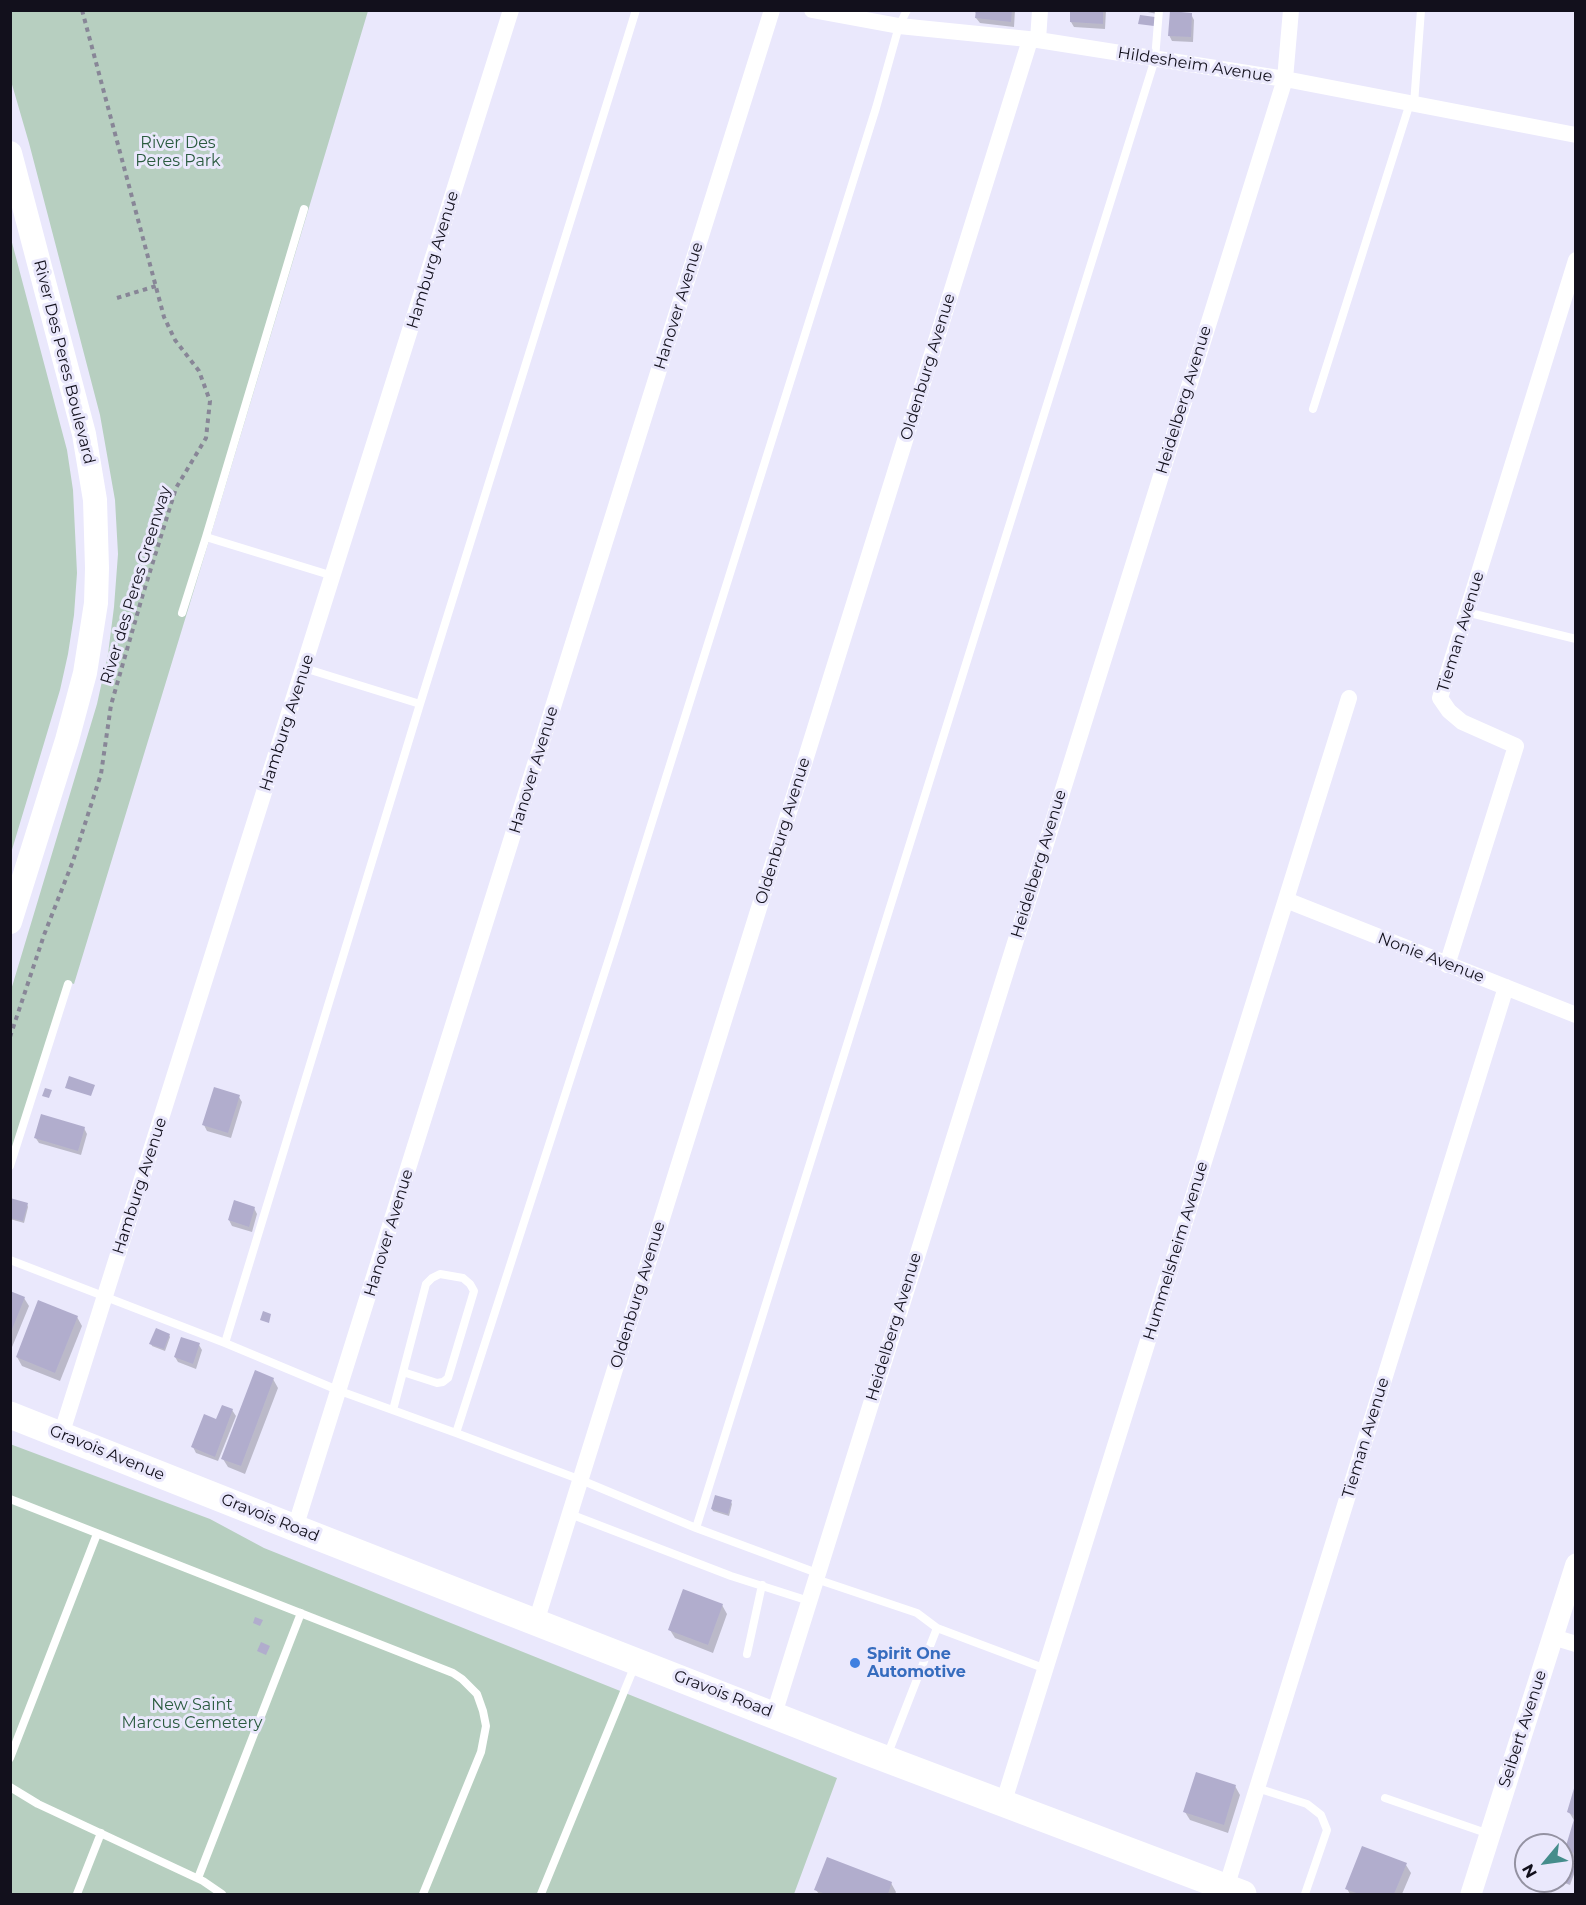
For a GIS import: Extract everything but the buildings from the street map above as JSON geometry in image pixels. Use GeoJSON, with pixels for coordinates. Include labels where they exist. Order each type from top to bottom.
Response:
{"type":"FeatureCollection","features":[{"type":"Feature","properties":{"kind":"main road","name":"River Des Peres Boulevard"},"geometry":{"type":"LineString","coordinates":[[10,153],[84,434],[95,500],[97,568],[96,603],[85,673],[67,740],[10,922]]}},
{"type":"Feature","properties":{"kind":"main road","name":"Gravois Avenue"},"geometry":{"type":"LineString","coordinates":[[10,1415],[203,1491]]}},
{"type":"Feature","properties":{"kind":"main road","name":"Gravois Road"},"geometry":{"type":"LineString","coordinates":[[203,1491],[1231,1892]]}},
{"type":"Feature","properties":{"kind":"street","name":"Hamburg Avenue"},"geometry":{"type":"LineString","coordinates":[[62,1435],[511,10]]}},
{"type":"Feature","properties":{"kind":"street","name":"Hanover Avenue"},"geometry":{"type":"LineString","coordinates":[[295,1528],[340,1391],[772,10]]}},
{"type":"Feature","properties":{"kind":"street","name":"Hildesheim Avenue"},"geometry":{"type":"LineString","coordinates":[[812,10],[899,26],[1034,40],[1285,79],[1575,135]]}},
{"type":"Feature","properties":{"kind":"street","name":"Oldenburg Avenue"},"geometry":{"type":"LineString","coordinates":[[536,1622],[1034,40],[1040,10]]}},
{"type":"Feature","properties":{"kind":"street","name":"Heidelberg Avenue"},"geometry":{"type":"LineString","coordinates":[[774,1714],[1285,79],[1291,10]]}},
{"type":"Feature","properties":{"kind":"street","name":"Tieman Avenue"},"geometry":{"type":"LineString","coordinates":[[1447,965],[1516,746],[1462,722],[1449,711],[1440,698],[1573,277],[1575,260]]}},
{"type":"Feature","properties":{"kind":"street","name":"Hummelsheim Avenue"},"geometry":{"type":"LineString","coordinates":[[1003,1804],[1349,698]]}},
{"type":"Feature","properties":{"kind":"street","name":"Nonie Avenue"},"geometry":{"type":"LineString","coordinates":[[1286,900],[1575,1016]]}},
{"type":"Feature","properties":{"kind":"street","name":"Tieman Avenue"},"geometry":{"type":"LineString","coordinates":[[1231,1892],[1257,1788],[1506,987]]}},
{"type":"Feature","properties":{"kind":"street","name":"Seibert Avenue"},"geometry":{"type":"LineString","coordinates":[[1471,1894],[1575,1564]]}},
{"type":"Feature","properties":{"kind":"street"},"geometry":{"type":"LineString","coordinates":[[1553,1637],[1575,1644]]}},
{"type":"Feature","properties":{"kind":"lane"},"geometry":{"type":"LineString","coordinates":[[225,1343],[420,704],[636,10]]}},
{"type":"Feature","properties":{"kind":"lane"},"geometry":{"type":"LineString","coordinates":[[456,1432],[615,940],[872,119],[899,26],[907,10]]}},
{"type":"Feature","properties":{"kind":"lane"},"geometry":{"type":"LineString","coordinates":[[696,1528],[1155,59],[1159,10]]}},
{"type":"Feature","properties":{"kind":"lane"},"geometry":{"type":"LineString","coordinates":[[1313,409],[1412,104],[1422,10]]}},
{"type":"Feature","properties":{"kind":"lane"},"geometry":{"type":"LineString","coordinates":[[182,612],[304,209]]}},
{"type":"Feature","properties":{"kind":"lane"},"geometry":{"type":"LineString","coordinates":[[206,537],[333,576]]}},
{"type":"Feature","properties":{"kind":"lane"},"geometry":{"type":"LineString","coordinates":[[1466,612],[1575,639]]}},
{"type":"Feature","properties":{"kind":"lane"},"geometry":{"type":"LineString","coordinates":[[304,668],[420,704]]}},
{"type":"Feature","properties":{"kind":"lane"},"geometry":{"type":"LineString","coordinates":[[10,1166],[68,984]]}},
{"type":"Feature","properties":{"kind":"lane"},"geometry":{"type":"LineString","coordinates":[[10,1260],[225,1343],[340,1391],[581,1480],[817,1576],[917,1613],[937,1628],[1046,1669]]}},
{"type":"Feature","properties":{"kind":"lane"},"geometry":{"type":"LineString","coordinates":[[393,1410],[426,1284],[440,1274],[463,1278],[474,1292],[448,1378],[437,1383],[403,1372]]}},
{"type":"Feature","properties":{"kind":"lane"},"geometry":{"type":"LineString","coordinates":[[10,1499],[453,1673],[477,1694],[486,1726],[481,1752],[423,1894]]}},
{"type":"Feature","properties":{"kind":"lane"},"geometry":{"type":"LineString","coordinates":[[570,1514],[731,1576],[808,1601]]}},
{"type":"Feature","properties":{"kind":"lane"},"geometry":{"type":"LineString","coordinates":[[10,1758],[97,1534]]}},
{"type":"Feature","properties":{"kind":"lane"},"geometry":{"type":"LineString","coordinates":[[747,1654],[762,1585]]}},
{"type":"Feature","properties":{"kind":"lane"},"geometry":{"type":"LineString","coordinates":[[198,1878],[301,1613]]}},
{"type":"Feature","properties":{"kind":"lane"},"geometry":{"type":"LineString","coordinates":[[886,1759],[937,1628]]}},
{"type":"Feature","properties":{"kind":"lane"},"geometry":{"type":"LineString","coordinates":[[541,1894],[636,1661]]}},
{"type":"Feature","properties":{"kind":"lane"},"geometry":{"type":"LineString","coordinates":[[10,1787],[38,1804],[198,1878],[222,1894]]}},
{"type":"Feature","properties":{"kind":"lane"},"geometry":{"type":"LineString","coordinates":[[1257,1788],[1307,1804],[1321,1815],[1327,1830],[1305,1894]]}},
{"type":"Feature","properties":{"kind":"lane"},"geometry":{"type":"LineString","coordinates":[[1384,1798],[1490,1834]]}},
{"type":"Feature","properties":{"kind":"lane"},"geometry":{"type":"LineString","coordinates":[[77,1894],[101,1833]]}},
{"type":"Feature","properties":{"kind":"path","name":"River des Peres Greenway"},"geometry":{"type":"LineString","coordinates":[[10,1037],[44,935],[73,861],[101,774],[111,705],[176,488],[206,438],[210,401],[200,371],[175,340],[164,317],[82,10]]}},
{"type":"Feature","properties":{"kind":"path"},"geometry":{"type":"LineString","coordinates":[[117,298],[156,286]]}},
{"type":"Feature","properties":{"kind":"green space","name":"River Des Peres Park"},"geometry":{"type":"Polygon","coordinates":[[[11,11],[368,11],[74,984],[66,981],[11,1158],[11,990],[97,704],[108,654],[118,554],[115,500],[100,415],[11,81],[11,11]]]}},
{"type":"Feature","properties":{"kind":"green space"},"geometry":{"type":"Polygon","coordinates":[[[10,235],[67,450],[73,490],[77,573],[74,615],[60,690],[11,853],[10,235]]]}},
{"type":"Feature","properties":{"kind":"green space","name":"New Saint Marcus Cemetery"},"geometry":{"type":"Polygon","coordinates":[[[10,1444],[210,1519],[264,1548],[837,1778],[794,1894],[11,1894],[10,1444]]]}},
{"type":"Feature","properties":{"kind":"place","name":"Spirit One Automotive"},"geometry":{"type":"Point","coordinates":[855,1663]}}]}
